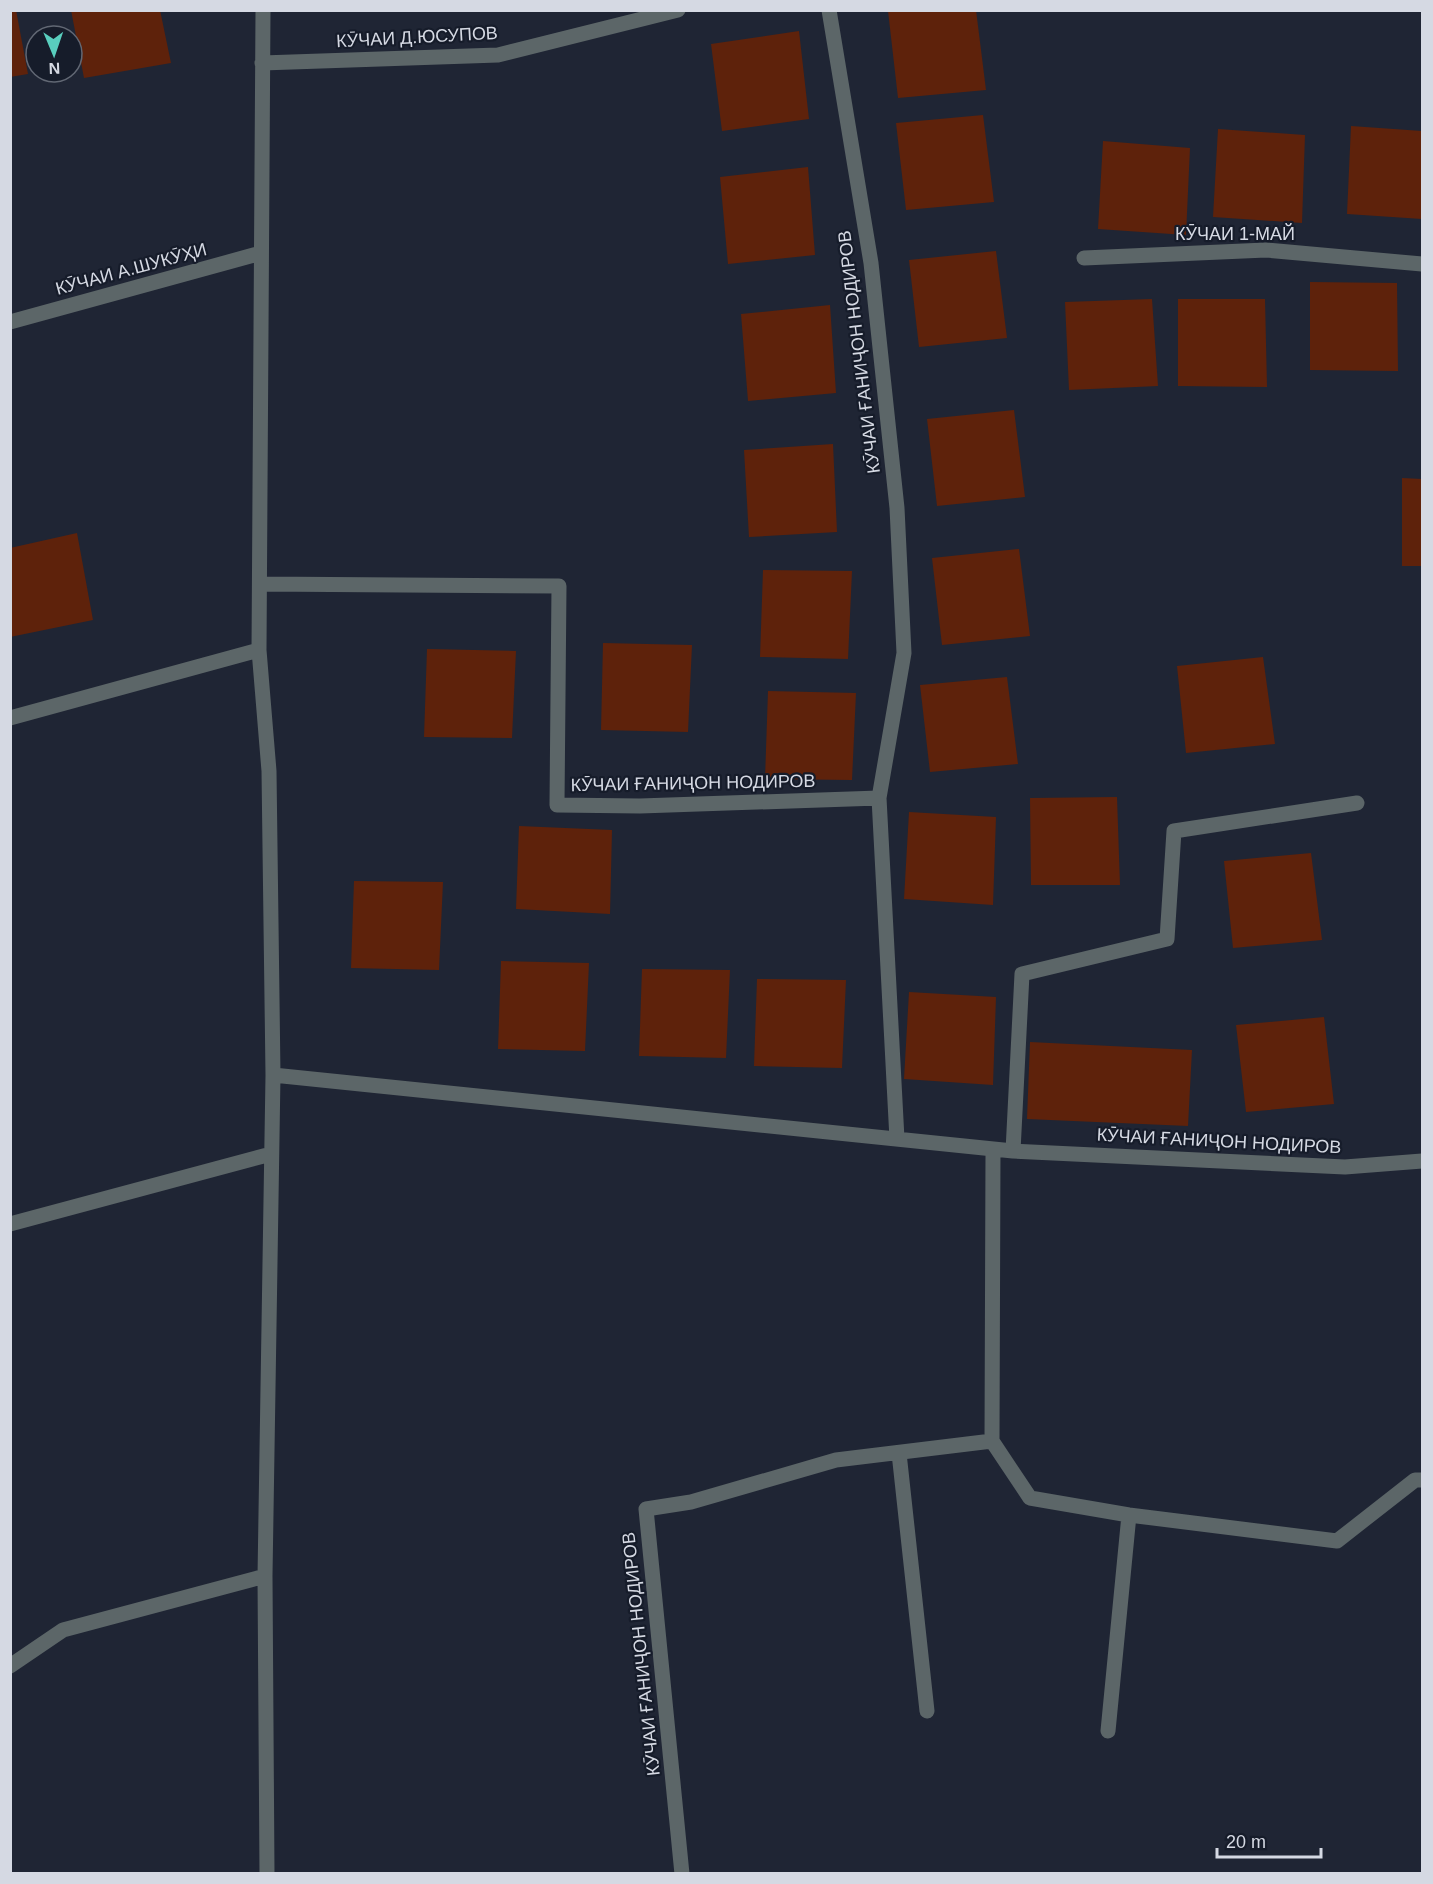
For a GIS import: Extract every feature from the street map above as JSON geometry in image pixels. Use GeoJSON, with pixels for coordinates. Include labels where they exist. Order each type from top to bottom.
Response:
{"type":"FeatureCollection","features":[{"type":"Feature","properties":{"kind":"street"},"geometry":{"type":"LineString","coordinates":[[263,10],[259,651],[269,771],[273,1075],[266,1576],[267,1874]]}},
{"type":"Feature","properties":{"kind":"street","name":"КӮЧАИ Д.ЮСУПОВ"},"geometry":{"type":"LineString","coordinates":[[262,63],[498,55],[678,10]]}},
{"type":"Feature","properties":{"kind":"street","name":"КӮЧАИ ҒАНИҶОН НОДИРОВ"},"geometry":{"type":"LineString","coordinates":[[829,10],[871,263],[897,508],[904,653],[879,798],[897,1139]]}},
{"type":"Feature","properties":{"kind":"street","name":"КӮЧАИ 1-МАЙ"},"geometry":{"type":"LineString","coordinates":[[1084,258],[1266,250],[1422,264]]}},
{"type":"Feature","properties":{"kind":"street","name":"КӮЧАИ А.ШУКӮҲИ"},"geometry":{"type":"LineString","coordinates":[[10,322],[261,253]]}},
{"type":"Feature","properties":{"kind":"street","name":"КӮЧАИ ҒАНИҶОН НОДИРОВ"},"geometry":{"type":"LineString","coordinates":[[260,584],[559,586],[557,805],[640,806],[879,798]]}},
{"type":"Feature","properties":{"kind":"street"},"geometry":{"type":"LineString","coordinates":[[10,718],[259,651]]}},
{"type":"Feature","properties":{"kind":"street"},"geometry":{"type":"LineString","coordinates":[[1013,1151],[1022,974],[1167,939],[1174,831],[1357,803]]}},
{"type":"Feature","properties":{"kind":"street","name":"КӮЧАИ ҒАНИҶОН НОДИРОВ"},"geometry":{"type":"LineString","coordinates":[[273,1075],[993,1150],[1345,1167],[1422,1161]]}},
{"type":"Feature","properties":{"kind":"street"},"geometry":{"type":"LineString","coordinates":[[993,1150],[992,1441],[1030,1498],[1129,1515],[1337,1541],[1415,1480],[1422,1480]]}},
{"type":"Feature","properties":{"kind":"street"},"geometry":{"type":"LineString","coordinates":[[10,1224],[271,1154]]}},
{"type":"Feature","properties":{"kind":"street","name":"КӮЧАИ ҒАНИҶОН НОДИРОВ"},"geometry":{"type":"LineString","coordinates":[[682,1874],[646,1509],[691,1502],[836,1460],[992,1441]]}},
{"type":"Feature","properties":{"kind":"street"},"geometry":{"type":"LineString","coordinates":[[899,1454],[927,1711]]}},
{"type":"Feature","properties":{"kind":"street"},"geometry":{"type":"LineString","coordinates":[[1108,1731],[1129,1515]]}},
{"type":"Feature","properties":{"kind":"street"},"geometry":{"type":"LineString","coordinates":[[10,1666],[63,1630],[266,1576]]}},
{"type":"Feature","properties":{"kind":"building"},"geometry":{"type":"Polygon","coordinates":[[[10,10],[16,10],[24,53],[24,75],[10,77],[10,10]]]}},
{"type":"Feature","properties":{"kind":"building"},"geometry":{"type":"Polygon","coordinates":[[[71,10],[160,10],[171,63],[84,78],[84,24],[74,24],[71,10]]]}},
{"type":"Feature","properties":{"kind":"building"},"geometry":{"type":"Polygon","coordinates":[[[976,10],[986,90],[898,98],[888,11],[976,10]]]}},
{"type":"Feature","properties":{"kind":"building"},"geometry":{"type":"Polygon","coordinates":[[[799,31],[809,119],[722,131],[711,44],[799,31]]]}},
{"type":"Feature","properties":{"kind":"building"},"geometry":{"type":"Polygon","coordinates":[[[983,115],[994,202],[906,210],[896,123],[983,115]]]}},
{"type":"Feature","properties":{"kind":"building"},"geometry":{"type":"Polygon","coordinates":[[[1351,126],[1422,131],[1422,219],[1347,214],[1351,126]]]}},
{"type":"Feature","properties":{"kind":"building"},"geometry":{"type":"Polygon","coordinates":[[[1218,129],[1305,135],[1302,223],[1213,217],[1218,129]]]}},
{"type":"Feature","properties":{"kind":"building"},"geometry":{"type":"Polygon","coordinates":[[[1103,141],[1190,148],[1186,235],[1098,229],[1103,141]]]}},
{"type":"Feature","properties":{"kind":"building"},"geometry":{"type":"Polygon","coordinates":[[[808,167],[815,255],[728,264],[720,177],[808,167]]]}},
{"type":"Feature","properties":{"kind":"building"},"geometry":{"type":"Polygon","coordinates":[[[996,251],[1007,338],[919,347],[909,260],[996,251]]]}},
{"type":"Feature","properties":{"kind":"building"},"geometry":{"type":"Polygon","coordinates":[[[1310,282],[1397,283],[1398,371],[1310,370],[1310,282]]]}},
{"type":"Feature","properties":{"kind":"building"},"geometry":{"type":"Polygon","coordinates":[[[1152,299],[1158,386],[1069,390],[1065,302],[1152,299]]]}},
{"type":"Feature","properties":{"kind":"building"},"geometry":{"type":"Polygon","coordinates":[[[1178,299],[1265,299],[1267,387],[1178,386],[1178,299]]]}},
{"type":"Feature","properties":{"kind":"building"},"geometry":{"type":"Polygon","coordinates":[[[830,305],[836,393],[748,401],[741,314],[830,305]]]}},
{"type":"Feature","properties":{"kind":"building"},"geometry":{"type":"Polygon","coordinates":[[[1014,410],[1025,497],[937,506],[927,419],[1014,410]]]}},
{"type":"Feature","properties":{"kind":"building"},"geometry":{"type":"Polygon","coordinates":[[[833,444],[837,532],[749,537],[744,450],[833,444]]]}},
{"type":"Feature","properties":{"kind":"building"},"geometry":{"type":"Polygon","coordinates":[[[1402,478],[1422,479],[1422,566],[1402,566],[1402,478]]]}},
{"type":"Feature","properties":{"kind":"building"},"geometry":{"type":"Polygon","coordinates":[[[77,533],[93,620],[10,637],[10,548],[77,533]]]}},
{"type":"Feature","properties":{"kind":"building"},"geometry":{"type":"Polygon","coordinates":[[[1019,549],[1030,636],[942,645],[932,558],[1019,549]]]}},
{"type":"Feature","properties":{"kind":"building"},"geometry":{"type":"Polygon","coordinates":[[[763,570],[852,571],[848,659],[760,657],[763,570]]]}},
{"type":"Feature","properties":{"kind":"building"},"geometry":{"type":"Polygon","coordinates":[[[603,643],[692,645],[688,732],[601,730],[603,643]]]}},
{"type":"Feature","properties":{"kind":"building"},"geometry":{"type":"Polygon","coordinates":[[[427,649],[516,651],[512,738],[424,737],[427,649]]]}},
{"type":"Feature","properties":{"kind":"building"},"geometry":{"type":"Polygon","coordinates":[[[1263,657],[1275,744],[1186,753],[1177,666],[1263,657]]]}},
{"type":"Feature","properties":{"kind":"building"},"geometry":{"type":"Polygon","coordinates":[[[1007,677],[1018,764],[930,772],[920,685],[1007,677]]]}},
{"type":"Feature","properties":{"kind":"building"},"geometry":{"type":"Polygon","coordinates":[[[768,691],[856,693],[852,780],[765,779],[768,691]]]}},
{"type":"Feature","properties":{"kind":"building"},"geometry":{"type":"Polygon","coordinates":[[[1117,797],[1120,885],[1031,885],[1030,798],[1117,797]]]}},
{"type":"Feature","properties":{"kind":"building"},"geometry":{"type":"Polygon","coordinates":[[[909,812],[996,817],[993,905],[904,899],[909,812]]]}},
{"type":"Feature","properties":{"kind":"building"},"geometry":{"type":"Polygon","coordinates":[[[519,826],[612,830],[610,914],[516,909],[519,826]]]}},
{"type":"Feature","properties":{"kind":"building"},"geometry":{"type":"Polygon","coordinates":[[[1311,853],[1322,940],[1233,948],[1224,861],[1311,853]]]}},
{"type":"Feature","properties":{"kind":"building"},"geometry":{"type":"Polygon","coordinates":[[[354,881],[443,882],[439,970],[351,968],[354,881]]]}},
{"type":"Feature","properties":{"kind":"building"},"geometry":{"type":"Polygon","coordinates":[[[501,961],[589,963],[585,1051],[498,1049],[501,961]]]}},
{"type":"Feature","properties":{"kind":"building"},"geometry":{"type":"Polygon","coordinates":[[[642,969],[730,970],[726,1058],[639,1056],[642,969]]]}},
{"type":"Feature","properties":{"kind":"building"},"geometry":{"type":"Polygon","coordinates":[[[757,979],[846,980],[842,1068],[754,1066],[757,979]]]}},
{"type":"Feature","properties":{"kind":"building"},"geometry":{"type":"Polygon","coordinates":[[[909,992],[996,997],[993,1085],[904,1079],[909,992]]]}},
{"type":"Feature","properties":{"kind":"building"},"geometry":{"type":"Polygon","coordinates":[[[1324,1017],[1334,1104],[1246,1112],[1236,1025],[1324,1017]]]}},
{"type":"Feature","properties":{"kind":"building"},"geometry":{"type":"Polygon","coordinates":[[[1030,1042],[1192,1050],[1188,1126],[1027,1119],[1030,1042]]]}}]}
